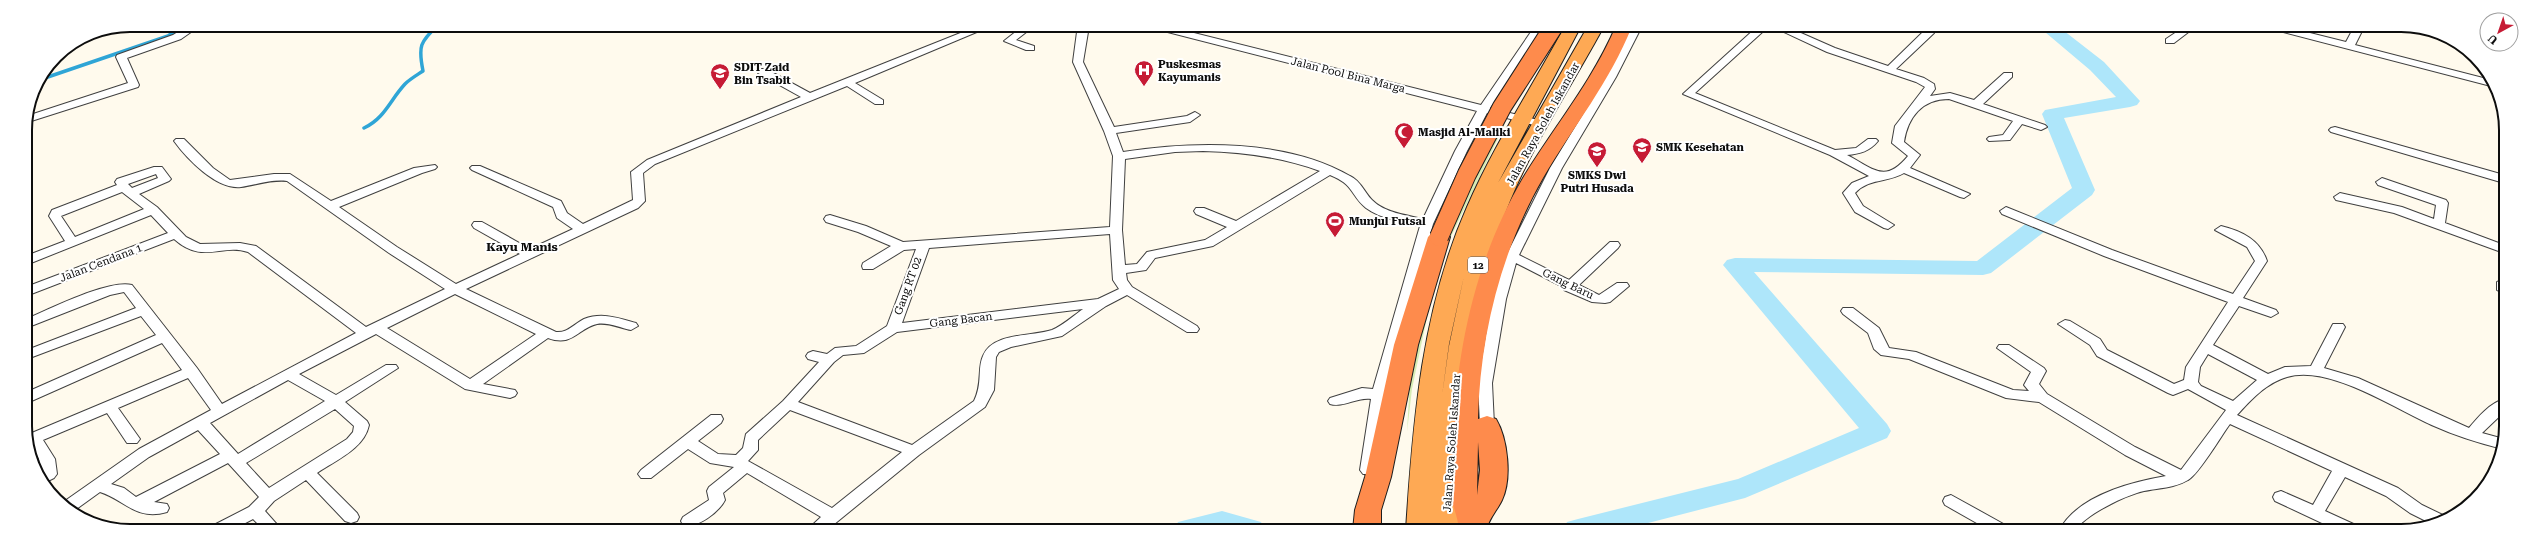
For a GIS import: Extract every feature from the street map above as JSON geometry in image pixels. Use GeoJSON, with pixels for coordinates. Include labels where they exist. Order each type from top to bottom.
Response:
{"type":"FeatureCollection","features":[{"type":"Feature","properties":{"kind":"highway"},"geometry":{"type":"LineString","coordinates":[[1368,518],[1433,231],[1467,174],[1502,107],[1550,32]]}},
{"type":"Feature","properties":{"kind":"highway","name":"Jalan Raya Soleh Iskandar"},"geometry":{"type":"LineString","coordinates":[[1433,524],[1426,429],[1440,327],[1466,235],[1520,118],[1570,32]]}},
{"type":"Feature","properties":{"kind":"highway","name":"Jalan Raya Soleh Iskandar"},"geometry":{"type":"LineString","coordinates":[[1434,524],[1450,432],[1463,330],[1486,237],[1522,157],[1593,32]]}},
{"type":"Feature","properties":{"kind":"highway"},"geometry":{"type":"LineString","coordinates":[[1472,524],[1464,494],[1466,394],[1475,336],[1485,288],[1502,238],[1534,178],[1615,50],[1622,32]]}},
{"type":"Feature","properties":{"kind":"highway"},"geometry":{"type":"LineString","coordinates":[[1476,524],[1490,498],[1493,477],[1493,457],[1487,425]]}},
{"type":"Feature","properties":{"kind":"street"},"geometry":{"type":"LineString","coordinates":[[33,118],[134,85],[121,57],[177,37],[185,32]]}},
{"type":"Feature","properties":{"kind":"street"},"geometry":{"type":"LineString","coordinates":[[71,505],[144,453],[289,374],[455,289],[639,201],[637,172],[651,162],[971,32]]}},
{"type":"Feature","properties":{"kind":"street"},"geometry":{"type":"LineString","coordinates":[[1021,32],[1009,41],[1030,48]]}},
{"type":"Feature","properties":{"kind":"street"},"geometry":{"type":"LineString","coordinates":[[1082,32],[1078,62],[1110,131],[1119,156],[1116,230],[1120,280],[1126,290],[1192,329]]}},
{"type":"Feature","properties":{"kind":"street","name":"Jalan Pool Bina Marga"},"geometry":{"type":"LineString","coordinates":[[1179,32],[1542,124]]}},
{"type":"Feature","properties":{"kind":"street"},"geometry":{"type":"LineString","coordinates":[[1368,518],[1370,457],[1379,395],[1433,231],[1461,151],[1484,109],[1536,32]]}},
{"type":"Feature","properties":{"kind":"street"},"geometry":{"type":"LineString","coordinates":[[1487,425],[1485,383],[1499,298],[1512,256],[1556,168],[1612,78],[1634,32]]}},
{"type":"Feature","properties":{"kind":"street"},"geometry":{"type":"LineString","coordinates":[[1757,32],[1688,94],[1834,153],[1883,176],[1889,177],[1903,169],[1914,155],[1901,146],[1897,139],[1901,126],[1920,103],[1930,89],[1930,86],[1924,82],[1831,50],[1790,32]]}},
{"type":"Feature","properties":{"kind":"street"},"geometry":{"type":"LineString","coordinates":[[1889,70],[1929,32]]}},
{"type":"Feature","properties":{"kind":"street"},"geometry":{"type":"LineString","coordinates":[[2170,41],[2183,32]]}},
{"type":"Feature","properties":{"kind":"street"},"geometry":{"type":"LineString","coordinates":[[2295,32],[2487,82]]}},
{"type":"Feature","properties":{"kind":"street"},"geometry":{"type":"LineString","coordinates":[[2350,46],[2357,32]]}},
{"type":"Feature","properties":{"kind":"street"},"geometry":{"type":"LineString","coordinates":[[762,71],[809,97]]}},
{"type":"Feature","properties":{"kind":"street"},"geometry":{"type":"LineString","coordinates":[[1976,104],[2008,75]]}},
{"type":"Feature","properties":{"kind":"street"},"geometry":{"type":"LineString","coordinates":[[847,82],[879,102]]}},
{"type":"Feature","properties":{"kind":"street"},"geometry":{"type":"LineString","coordinates":[[1920,103],[1944,95],[1976,104],[2041,127]]}},
{"type":"Feature","properties":{"kind":"street"},"geometry":{"type":"LineString","coordinates":[[1110,131],[1190,118],[1195,115]]}},
{"type":"Feature","properties":{"kind":"street"},"geometry":{"type":"LineString","coordinates":[[1993,139],[2006,138],[2020,120]]}},
{"type":"Feature","properties":{"kind":"street"},"geometry":{"type":"LineString","coordinates":[[2335,130],[2499,178]]}},
{"type":"Feature","properties":{"kind":"street"},"geometry":{"type":"LineString","coordinates":[[180,141],[226,182],[238,183],[284,176],[290,178],[393,250],[455,289],[546,333],[559,338],[566,337],[598,320],[631,326]]}},
{"type":"Feature","properties":{"kind":"street"},"geometry":{"type":"LineString","coordinates":[[1834,153],[1852,153],[1872,141]]}},
{"type":"Feature","properties":{"kind":"street"},"geometry":{"type":"LineString","coordinates":[[1119,156],[1174,148],[1234,148],[1282,156],[1328,171],[1357,185],[1367,203],[1380,211],[1433,231]]}},
{"type":"Feature","properties":{"kind":"street"},"geometry":{"type":"LineString","coordinates":[[330,206],[418,170],[431,167]]}},
{"type":"Feature","properties":{"kind":"street"},"geometry":{"type":"LineString","coordinates":[[476,168],[556,204],[559,207],[560,215],[582,229]]}},
{"type":"Feature","properties":{"kind":"street"},"geometry":{"type":"LineString","coordinates":[[1903,169],[1964,194]]}},
{"type":"Feature","properties":{"kind":"street"},"geometry":{"type":"LineString","coordinates":[[1118,270],[1141,267],[1151,255],[1192,248],[1209,243],[1234,226],[1328,171]]}},
{"type":"Feature","properties":{"kind":"street"},"geometry":{"type":"LineString","coordinates":[[1883,176],[1861,182],[1854,186],[1849,193],[1858,209],[1888,224]]}},
{"type":"Feature","properties":{"kind":"street"},"geometry":{"type":"LineString","coordinates":[[2382,182],[2442,203],[2439,224]]}},
{"type":"Feature","properties":{"kind":"street"},"geometry":{"type":"LineString","coordinates":[[70,240],[55,216],[56,213],[127,190],[153,210],[176,234],[197,248],[242,246],[252,249],[371,331],[470,386],[510,393]]}},
{"type":"Feature","properties":{"kind":"street"},"geometry":{"type":"LineString","coordinates":[[2340,197],[2398,210],[2499,247]]}},
{"type":"Feature","properties":{"kind":"street"},"geometry":{"type":"LineString","coordinates":[[32,251],[70,240],[153,210]]}},
{"type":"Feature","properties":{"kind":"street"},"geometry":{"type":"LineString","coordinates":[[1200,211],[1234,226]]}},
{"type":"Feature","properties":{"kind":"street"},"geometry":{"type":"LineString","coordinates":[[2006,211],[2058,231],[2108,253],[2271,313]]}},
{"type":"Feature","properties":{"kind":"street"},"geometry":{"type":"LineString","coordinates":[[830,219],[862,229],[901,246]]}},
{"type":"Feature","properties":{"kind":"street"},"geometry":{"type":"LineString","coordinates":[[478,224],[529,254]]}},
{"type":"Feature","properties":{"kind":"street"},"geometry":{"type":"LineString","coordinates":[[868,266],[901,246],[1116,230]]}},
{"type":"Feature","properties":{"kind":"street"},"geometry":{"type":"LineString","coordinates":[[2220,230],[2253,244],[2261,261],[2255,273],[2193,367],[2191,383],[2196,389],[2232,413],[2392,492],[2416,509],[2435,518]]}},
{"type":"Feature","properties":{"kind":"street","name":"Jalan Cendana 1"},"geometry":{"type":"LineString","coordinates":[[32,290],[176,234]]}},
{"type":"Feature","properties":{"kind":"street"},"geometry":{"type":"LineString","coordinates":[[32,258],[70,240]]}},
{"type":"Feature","properties":{"kind":"street","name":"Gang RT 02"},"geometry":{"type":"LineString","coordinates":[[893,328],[924,244]]}},
{"type":"Feature","properties":{"kind":"street"},"geometry":{"type":"LineString","coordinates":[[1569,287],[1614,245]]}},
{"type":"Feature","properties":{"kind":"street","name":"Gang Baru"},"geometry":{"type":"LineString","coordinates":[[1512,256],[1569,287],[1597,299],[1605,299],[1622,286]]}},
{"type":"Feature","properties":{"kind":"street"},"geometry":{"type":"LineString","coordinates":[[32,322],[121,287],[130,290],[164,337],[192,371],[221,412]]}},
{"type":"Feature","properties":{"kind":"street"},"geometry":{"type":"LineString","coordinates":[[821,524],[914,451],[980,404],[985,397],[987,390],[988,357],[994,349],[1007,343],[1057,333],[1101,303],[1126,290]]}},
{"type":"Feature","properties":{"kind":"street","name":"Gang Bacan"},"geometry":{"type":"LineString","coordinates":[[829,359],[840,351],[861,349],[893,328],[1101,303]]}},
{"type":"Feature","properties":{"kind":"street"},"geometry":{"type":"LineString","coordinates":[[32,353],[144,310]]}},
{"type":"Feature","properties":{"kind":"street"},"geometry":{"type":"LineString","coordinates":[[1848,311],[1874,331],[1881,348],[1886,352],[1911,356],[1934,363],[2011,395],[2042,397]]}},
{"type":"Feature","properties":{"kind":"street"},"geometry":{"type":"LineString","coordinates":[[2065,324],[2095,342],[2102,353],[2162,386],[2173,390],[2191,383]]}},
{"type":"Feature","properties":{"kind":"street"},"geometry":{"type":"LineString","coordinates":[[2316,370],[2338,327]]}},
{"type":"Feature","properties":{"kind":"street"},"geometry":{"type":"LineString","coordinates":[[470,386],[546,333]]}},
{"type":"Feature","properties":{"kind":"street"},"geometry":{"type":"LineString","coordinates":[[32,396],[164,337]]}},
{"type":"Feature","properties":{"kind":"street"},"geometry":{"type":"LineString","coordinates":[[2205,347],[2267,380]]}},
{"type":"Feature","properties":{"kind":"street"},"geometry":{"type":"LineString","coordinates":[[2004,348],[2039,371],[2031,385],[2042,397],[2130,451],[2181,477]]}},
{"type":"Feature","properties":{"kind":"street"},"geometry":{"type":"LineString","coordinates":[[813,356],[829,359]]}},
{"type":"Feature","properties":{"kind":"street"},"geometry":{"type":"LineString","coordinates":[[689,521],[715,504],[717,500],[715,491],[741,464],[750,450],[751,438],[788,404],[829,359]]}},
{"type":"Feature","properties":{"kind":"street"},"geometry":{"type":"LineString","coordinates":[[135,505],[233,459],[391,368]]}},
{"type":"Feature","properties":{"kind":"street"},"geometry":{"type":"LineString","coordinates":[[2071,524],[2073,520],[2103,503],[2140,486],[2181,477],[2192,470],[2203,450],[2232,413],[2267,380],[2293,372],[2316,370],[2350,380],[2436,422],[2497,442]]}},
{"type":"Feature","properties":{"kind":"street"},"geometry":{"type":"LineString","coordinates":[[33,439],[192,371]]}},
{"type":"Feature","properties":{"kind":"street"},"geometry":{"type":"LineString","coordinates":[[230,524],[255,512],[268,497],[306,470],[352,443],[360,434],[362,425],[335,401],[289,374]]}},
{"type":"Feature","properties":{"kind":"street"},"geometry":{"type":"LineString","coordinates":[[1335,401],[1362,393],[1379,395]]}},
{"type":"Feature","properties":{"kind":"street"},"geometry":{"type":"LineString","coordinates":[[788,404],[914,451]]}},
{"type":"Feature","properties":{"kind":"street"},"geometry":{"type":"LineString","coordinates":[[110,407],[132,439]]}},
{"type":"Feature","properties":{"kind":"street"},"geometry":{"type":"LineString","coordinates":[[2472,434],[2499,409]]}},
{"type":"Feature","properties":{"kind":"street"},"geometry":{"type":"LineString","coordinates":[[646,474],[689,442],[716,419]]}},
{"type":"Feature","properties":{"kind":"street"},"geometry":{"type":"LineString","coordinates":[[201,423],[268,497]]}},
{"type":"Feature","properties":{"kind":"street"},"geometry":{"type":"LineString","coordinates":[[689,442],[715,459],[731,459],[771,479],[831,515]]}},
{"type":"Feature","properties":{"kind":"street"},"geometry":{"type":"LineString","coordinates":[[34,444],[47,458],[49,474],[46,476]]}},
{"type":"Feature","properties":{"kind":"street"},"geometry":{"type":"LineString","coordinates":[[306,470],[351,517]]}},
{"type":"Feature","properties":{"kind":"street"},"geometry":{"type":"LineString","coordinates":[[2316,513],[2338,475]]}},
{"type":"Feature","properties":{"kind":"street"},"geometry":{"type":"LineString","coordinates":[[97,486],[118,492],[141,508],[161,508]]}},
{"type":"Feature","properties":{"kind":"street"},"geometry":{"type":"LineString","coordinates":[[2281,497],[2339,524]]}},
{"type":"Feature","properties":{"kind":"street"},"geometry":{"type":"LineString","coordinates":[[1951,501],[1991,524]]}},
{"type":"Feature","properties":{"kind":"street"},"geometry":{"type":"LineString","coordinates":[[255,512],[268,524]]}},
{"type":"Feature","properties":{"kind":"green space"},"geometry":{"type":"Polygon","coordinates":[[[1501,117],[1505,121],[1504,126],[1446,247],[1429,308],[1412,389],[1407,432],[1411,360],[1433,265],[1501,117]]]}},
{"type":"Feature","properties":{"kind":"waterway"},"geometry":{"type":"LineString","coordinates":[[47,77],[168,36],[174,32]]}},
{"type":"Feature","properties":{"kind":"waterway"},"geometry":{"type":"LineString","coordinates":[[364,128],[382,114],[405,84],[423,71],[421,56],[422,45],[424,40],[431,32]]}},
{"type":"Feature","properties":{"kind":"waterway"},"geometry":{"type":"LineString","coordinates":[[1602,524],[1745,488],[1877,431],[1735,265],[1983,268],[2084,190],[2052,114],[2130,101],[2097,66],[2054,32]]}},
{"type":"Feature","properties":{"kind":"waterway"},"geometry":{"type":"LineString","coordinates":[[1214,524],[1222,522],[1229,524]]}},
{"type":"Feature","properties":{"kind":"place","name":"Puskesmas Kayumanis"},"geometry":{"type":"Point","coordinates":[1144,87]}},
{"type":"Feature","properties":{"kind":"place","name":"SDIT Zaid Bin Tsabit"},"geometry":{"type":"Point","coordinates":[720,90]}},
{"type":"Feature","properties":{"kind":"place","name":"Masjid Al-Maliki"},"geometry":{"type":"Point","coordinates":[1404,149]}},
{"type":"Feature","properties":{"kind":"place","name":"SMK Kesehatan"},"geometry":{"type":"Point","coordinates":[1642,164]}},
{"type":"Feature","properties":{"kind":"place","name":"SMKS Dwi Putri Husada"},"geometry":{"type":"Point","coordinates":[1597,168]}},
{"type":"Feature","properties":{"kind":"place","name":"Munjul Futsal"},"geometry":{"type":"Point","coordinates":[1335,238]}},
{"type":"Feature","properties":{"kind":"district","name":"Kayu Manis"},"geometry":{"type":"Point","coordinates":[522,247]}}]}
